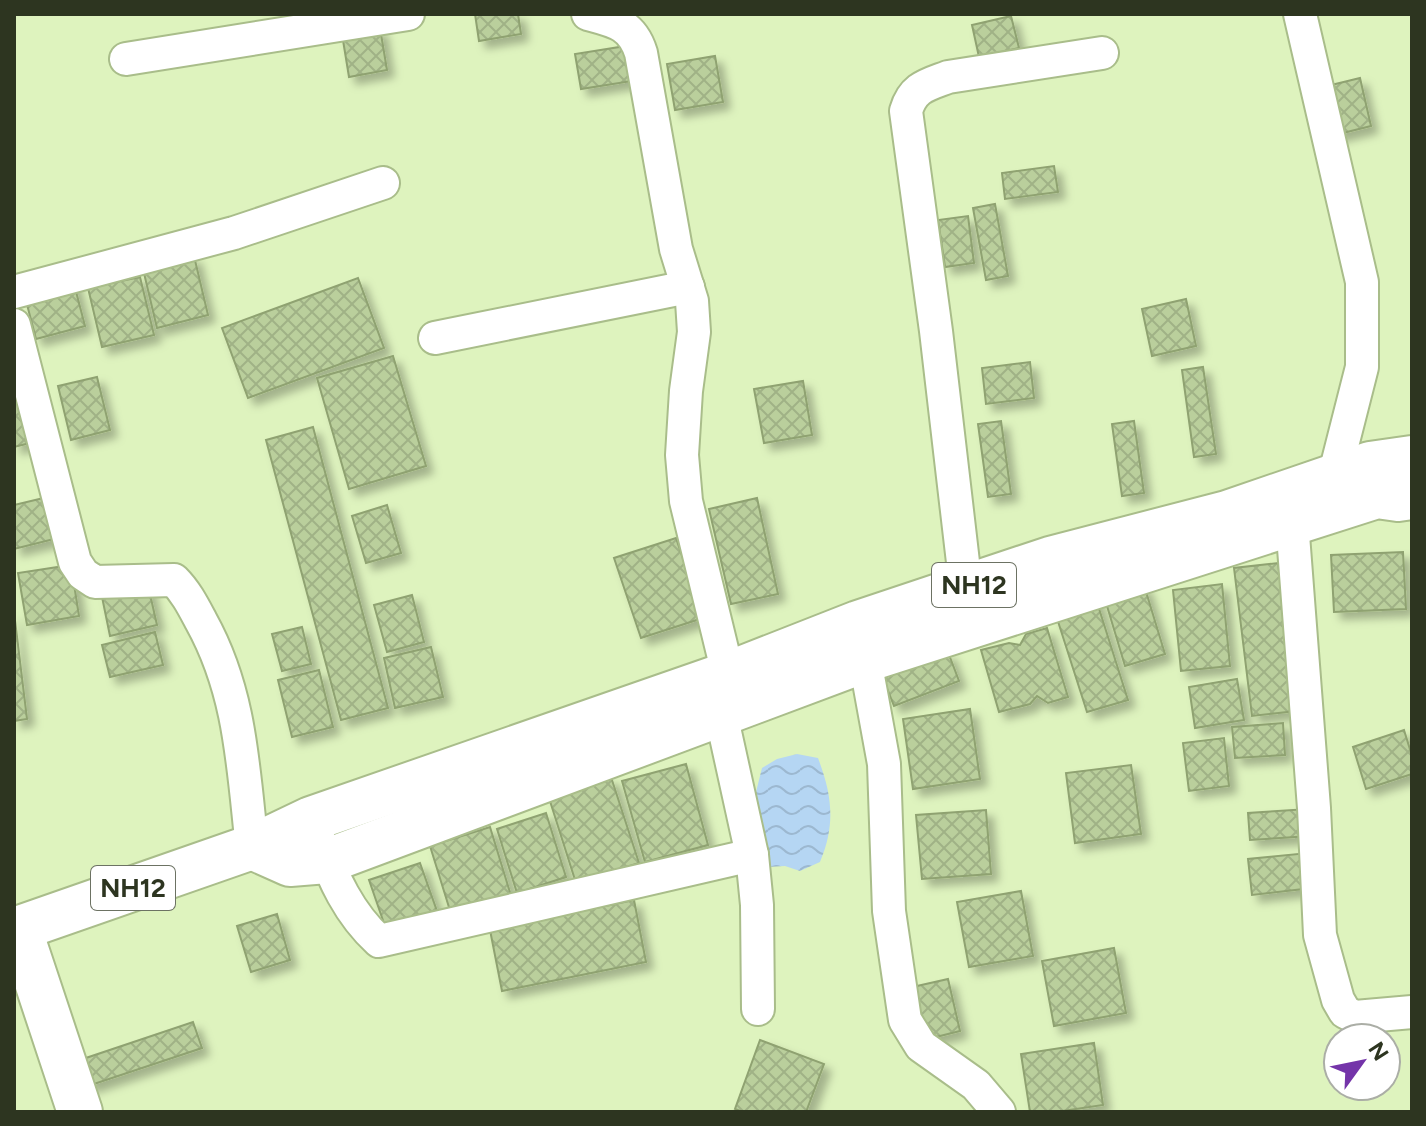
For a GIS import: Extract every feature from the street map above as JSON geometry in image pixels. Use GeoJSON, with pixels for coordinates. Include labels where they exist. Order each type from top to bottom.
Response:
{"type":"FeatureCollection","features":[{"type":"Feature","properties":{"kind":"main road"},"geometry":{"type":"LineString","coordinates":[[252,847],[290,864],[327,861],[724,694],[865,660],[1292,522],[1366,488],[1412,458]]}},
{"type":"Feature","properties":{"kind":"main road","name":"NH12"},"geometry":{"type":"LineString","coordinates":[[17,929],[252,847],[311,819],[724,694],[858,623],[1050,559],[1227,513],[1366,488]]}},
{"type":"Feature","properties":{"kind":"main road"},"geometry":{"type":"LineString","coordinates":[[17,929],[80,1112]]}},
{"type":"Feature","properties":{"kind":"street"},"geometry":{"type":"LineString","coordinates":[[126,59],[408,14]]}},
{"type":"Feature","properties":{"kind":"street"},"geometry":{"type":"LineString","coordinates":[[588,14],[627,27],[638,44],[676,249],[692,301],[694,332],[682,455],[686,501],[752,855],[757,905],[758,1009]]}},
{"type":"Feature","properties":{"kind":"street"},"geometry":{"type":"LineString","coordinates":[[1300,14],[1362,282],[1366,488]]}},
{"type":"Feature","properties":{"kind":"street"},"geometry":{"type":"LineString","coordinates":[[966,588],[906,111],[911,96],[925,85],[948,77],[1102,53]]}},
{"type":"Feature","properties":{"kind":"street"},"geometry":{"type":"LineString","coordinates":[[14,292],[234,233],[383,183]]}},
{"type":"Feature","properties":{"kind":"street"},"geometry":{"type":"LineString","coordinates":[[435,338],[688,287]]}},
{"type":"Feature","properties":{"kind":"street"},"geometry":{"type":"LineString","coordinates":[[14,325],[75,562],[83,574],[95,582],[174,580],[211,637],[229,681],[238,716],[252,847]]}},
{"type":"Feature","properties":{"kind":"street"},"geometry":{"type":"LineString","coordinates":[[1292,522],[1313,793],[1320,935],[1338,1000],[1345,1012],[1355,1017],[1412,1012]]}},
{"type":"Feature","properties":{"kind":"street"},"geometry":{"type":"LineString","coordinates":[[865,660],[886,776],[889,911],[905,1020],[921,1046],[976,1085],[999,1112]]}},
{"type":"Feature","properties":{"kind":"street"},"geometry":{"type":"LineString","coordinates":[[311,819],[351,911],[379,941],[752,855]]}},
{"type":"Feature","properties":{"kind":"water"},"geometry":{"type":"Polygon","coordinates":[[[797,754],[818,758],[830,810],[828,835],[820,862],[800,871],[785,866],[768,867],[756,792],[762,768],[777,759],[797,754]]]}},
{"type":"Feature","properties":{"kind":"building"},"geometry":{"type":"Polygon","coordinates":[[[475,14],[518,14],[521,34],[479,41],[475,14]]]}},
{"type":"Feature","properties":{"kind":"building"},"geometry":{"type":"Polygon","coordinates":[[[1011,16],[1019,48],[979,57],[972,25],[1011,16]]]}},
{"type":"Feature","properties":{"kind":"building"},"geometry":{"type":"Polygon","coordinates":[[[380,28],[387,70],[349,77],[342,34],[380,28]]]}},
{"type":"Feature","properties":{"kind":"building"},"geometry":{"type":"Polygon","coordinates":[[[626,46],[632,81],[581,89],[575,54],[626,46]]]}},
{"type":"Feature","properties":{"kind":"building"},"geometry":{"type":"Polygon","coordinates":[[[715,56],[723,102],[675,110],[667,64],[715,56]]]}},
{"type":"Feature","properties":{"kind":"building"},"geometry":{"type":"Polygon","coordinates":[[[1360,78],[1371,126],[1335,135],[1323,87],[1360,78]]]}},
{"type":"Feature","properties":{"kind":"building"},"geometry":{"type":"Polygon","coordinates":[[[1054,166],[1058,192],[1005,199],[1002,173],[1054,166]]]}},
{"type":"Feature","properties":{"kind":"building"},"geometry":{"type":"Polygon","coordinates":[[[995,204],[1008,276],[986,280],[973,208],[995,204]]]}},
{"type":"Feature","properties":{"kind":"building"},"geometry":{"type":"Polygon","coordinates":[[[968,216],[974,263],[945,267],[938,220],[968,216]]]}},
{"type":"Feature","properties":{"kind":"building"},"geometry":{"type":"Polygon","coordinates":[[[194,256],[208,315],[157,328],[143,269],[194,256]]]}},
{"type":"Feature","properties":{"kind":"building"},"geometry":{"type":"Polygon","coordinates":[[[140,277],[154,335],[102,347],[88,288],[140,277]]]}},
{"type":"Feature","properties":{"kind":"building"},"geometry":{"type":"Polygon","coordinates":[[[358,278],[384,348],[248,398],[222,328],[358,278]]]}},
{"type":"Feature","properties":{"kind":"building"},"geometry":{"type":"Polygon","coordinates":[[[73,280],[85,326],[36,339],[24,293],[73,280]]]}},
{"type":"Feature","properties":{"kind":"building"},"geometry":{"type":"Polygon","coordinates":[[[1186,299],[1196,346],[1152,356],[1142,309],[1186,299]]]}},
{"type":"Feature","properties":{"kind":"building"},"geometry":{"type":"Polygon","coordinates":[[[393,356],[426,466],[349,489],[317,378],[393,356]]]}},
{"type":"Feature","properties":{"kind":"building"},"geometry":{"type":"Polygon","coordinates":[[[1030,362],[1034,398],[986,404],[982,368],[1030,362]]]}},
{"type":"Feature","properties":{"kind":"building"},"geometry":{"type":"Polygon","coordinates":[[[1203,367],[1216,454],[1194,457],[1182,370],[1203,367]]]}},
{"type":"Feature","properties":{"kind":"building"},"geometry":{"type":"Polygon","coordinates":[[[97,377],[110,430],[71,440],[58,386],[97,377]]]}},
{"type":"Feature","properties":{"kind":"building"},"geometry":{"type":"Polygon","coordinates":[[[803,381],[812,435],[764,443],[754,389],[803,381]]]}},
{"type":"Feature","properties":{"kind":"building"},"geometry":{"type":"Polygon","coordinates":[[[27,400],[38,441],[14,447],[14,404],[27,400]]]}},
{"type":"Feature","properties":{"kind":"building"},"geometry":{"type":"Polygon","coordinates":[[[1001,421],[1011,494],[988,497],[978,424],[1001,421]]]}},
{"type":"Feature","properties":{"kind":"building"},"geometry":{"type":"Polygon","coordinates":[[[1134,421],[1144,493],[1122,496],[1112,424],[1134,421]]]}},
{"type":"Feature","properties":{"kind":"building"},"geometry":{"type":"Polygon","coordinates":[[[313,427],[388,708],[341,720],[266,440],[313,427]]]}},
{"type":"Feature","properties":{"kind":"building"},"geometry":{"type":"Polygon","coordinates":[[[52,496],[62,537],[14,549],[14,505],[52,496]]]}},
{"type":"Feature","properties":{"kind":"building"},"geometry":{"type":"Polygon","coordinates":[[[757,498],[778,594],[731,604],[709,509],[757,498]]]}},
{"type":"Feature","properties":{"kind":"building"},"geometry":{"type":"Polygon","coordinates":[[[387,505],[401,553],[366,563],[352,516],[387,505]]]}},
{"type":"Feature","properties":{"kind":"building"},"geometry":{"type":"Polygon","coordinates":[[[676,538],[703,618],[641,638],[614,558],[676,538]]]}},
{"type":"Feature","properties":{"kind":"building"},"geometry":{"type":"Polygon","coordinates":[[[1403,552],[1406,609],[1334,612],[1331,555],[1403,552]]]}},
{"type":"Feature","properties":{"kind":"building"},"geometry":{"type":"Polygon","coordinates":[[[1278,563],[1296,711],[1252,716],[1234,568],[1278,563]]]}},
{"type":"Feature","properties":{"kind":"building"},"geometry":{"type":"Polygon","coordinates":[[[71,565],[79,616],[27,625],[18,573],[71,565]]]}},
{"type":"Feature","properties":{"kind":"building"},"geometry":{"type":"Polygon","coordinates":[[[147,581],[157,625],[110,636],[101,592],[147,581]]]}},
{"type":"Feature","properties":{"kind":"building"},"geometry":{"type":"Polygon","coordinates":[[[1222,584],[1230,666],[1181,671],[1173,590],[1222,584]]]}},
{"type":"Feature","properties":{"kind":"building"},"geometry":{"type":"Polygon","coordinates":[[[1144,585],[1165,654],[1125,666],[1104,596],[1144,585]]]}},
{"type":"Feature","properties":{"kind":"building"},"geometry":{"type":"Polygon","coordinates":[[[412,595],[424,642],[387,652],[374,605],[412,595]]]}},
{"type":"Feature","properties":{"kind":"building"},"geometry":{"type":"Polygon","coordinates":[[[1095,596],[1128,700],[1087,712],[1054,609],[1095,596]]]}},
{"type":"Feature","properties":{"kind":"building"},"geometry":{"type":"Polygon","coordinates":[[[14,612],[27,719],[14,721],[14,612]]]}},
{"type":"Feature","properties":{"kind":"building"},"geometry":{"type":"Polygon","coordinates":[[[302,627],[311,664],[282,671],[272,634],[302,627]]]}},
{"type":"Feature","properties":{"kind":"building"},"geometry":{"type":"Polygon","coordinates":[[[1047,628],[1068,697],[1048,703],[1037,696],[1030,704],[999,712],[981,650],[1009,643],[1020,645],[1026,634],[1047,628]]]}},
{"type":"Feature","properties":{"kind":"building"},"geometry":{"type":"Polygon","coordinates":[[[155,632],[163,665],[110,677],[102,645],[155,632]]]}},
{"type":"Feature","properties":{"kind":"building"},"geometry":{"type":"Polygon","coordinates":[[[431,647],[443,697],[395,708],[384,658],[431,647]]]}},
{"type":"Feature","properties":{"kind":"building"},"geometry":{"type":"Polygon","coordinates":[[[948,652],[959,681],[894,706],[883,678],[948,652]]]}},
{"type":"Feature","properties":{"kind":"building"},"geometry":{"type":"Polygon","coordinates":[[[319,670],[333,727],[292,737],[278,680],[319,670]]]}},
{"type":"Feature","properties":{"kind":"building"},"geometry":{"type":"Polygon","coordinates":[[[1237,679],[1244,720],[1195,728],[1189,687],[1237,679]]]}},
{"type":"Feature","properties":{"kind":"building"},"geometry":{"type":"Polygon","coordinates":[[[970,709],[980,779],[913,789],[903,719],[970,709]]]}},
{"type":"Feature","properties":{"kind":"building"},"geometry":{"type":"Polygon","coordinates":[[[1283,723],[1285,755],[1235,758],[1232,727],[1283,723]]]}},
{"type":"Feature","properties":{"kind":"building"},"geometry":{"type":"Polygon","coordinates":[[[1404,730],[1412,756],[1412,774],[1366,789],[1353,747],[1404,730]]]}},
{"type":"Feature","properties":{"kind":"building"},"geometry":{"type":"Polygon","coordinates":[[[1224,738],[1229,786],[1189,791],[1183,743],[1224,738]]]}},
{"type":"Feature","properties":{"kind":"building"},"geometry":{"type":"Polygon","coordinates":[[[686,764],[708,845],[645,862],[622,781],[686,764]]]}},
{"type":"Feature","properties":{"kind":"building"},"geometry":{"type":"Polygon","coordinates":[[[1131,765],[1141,834],[1075,843],[1066,773],[1131,765]]]}},
{"type":"Feature","properties":{"kind":"building"},"geometry":{"type":"Polygon","coordinates":[[[611,777],[639,863],[576,883],[549,798],[611,777]]]}},
{"type":"Feature","properties":{"kind":"building"},"geometry":{"type":"Polygon","coordinates":[[[1308,809],[1310,836],[1250,840],[1248,813],[1308,809]]]}},
{"type":"Feature","properties":{"kind":"building"},"geometry":{"type":"Polygon","coordinates":[[[986,810],[991,874],[922,879],[916,815],[986,810]]]}},
{"type":"Feature","properties":{"kind":"building"},"geometry":{"type":"Polygon","coordinates":[[[546,813],[566,877],[517,893],[497,829],[546,813]]]}},
{"type":"Feature","properties":{"kind":"building"},"geometry":{"type":"Polygon","coordinates":[[[490,827],[512,899],[452,917],[430,846],[490,827]]]}},
{"type":"Feature","properties":{"kind":"building"},"geometry":{"type":"Polygon","coordinates":[[[1308,853],[1312,888],[1252,895],[1248,859],[1308,853]]]}},
{"type":"Feature","properties":{"kind":"building"},"geometry":{"type":"Polygon","coordinates":[[[420,863],[438,914],[387,932],[369,880],[420,863]]]}},
{"type":"Feature","properties":{"kind":"building"},"geometry":{"type":"Polygon","coordinates":[[[1021,891],[1033,956],[969,967],[957,902],[1021,891]]]}},
{"type":"Feature","properties":{"kind":"building"},"geometry":{"type":"Polygon","coordinates":[[[634,900],[646,962],[502,991],[490,930],[634,900]]]}},
{"type":"Feature","properties":{"kind":"building"},"geometry":{"type":"Polygon","coordinates":[[[277,914],[290,960],[251,972],[237,926],[277,914]]]}},
{"type":"Feature","properties":{"kind":"building"},"geometry":{"type":"Polygon","coordinates":[[[1114,948],[1126,1013],[1054,1026],[1042,961],[1114,948]]]}},
{"type":"Feature","properties":{"kind":"building"},"geometry":{"type":"Polygon","coordinates":[[[948,979],[960,1031],[920,1041],[908,988],[948,979]]]}},
{"type":"Feature","properties":{"kind":"building"},"geometry":{"type":"Polygon","coordinates":[[[193,1022],[202,1048],[88,1086],[80,1060],[193,1022]]]}},
{"type":"Feature","properties":{"kind":"building"},"geometry":{"type":"Polygon","coordinates":[[[760,1040],[824,1064],[806,1112],[743,1112],[735,1109],[760,1040]]]}},
{"type":"Feature","properties":{"kind":"building"},"geometry":{"type":"Polygon","coordinates":[[[1094,1043],[1103,1105],[1056,1112],[1030,1112],[1021,1054],[1094,1043]]]}}]}
